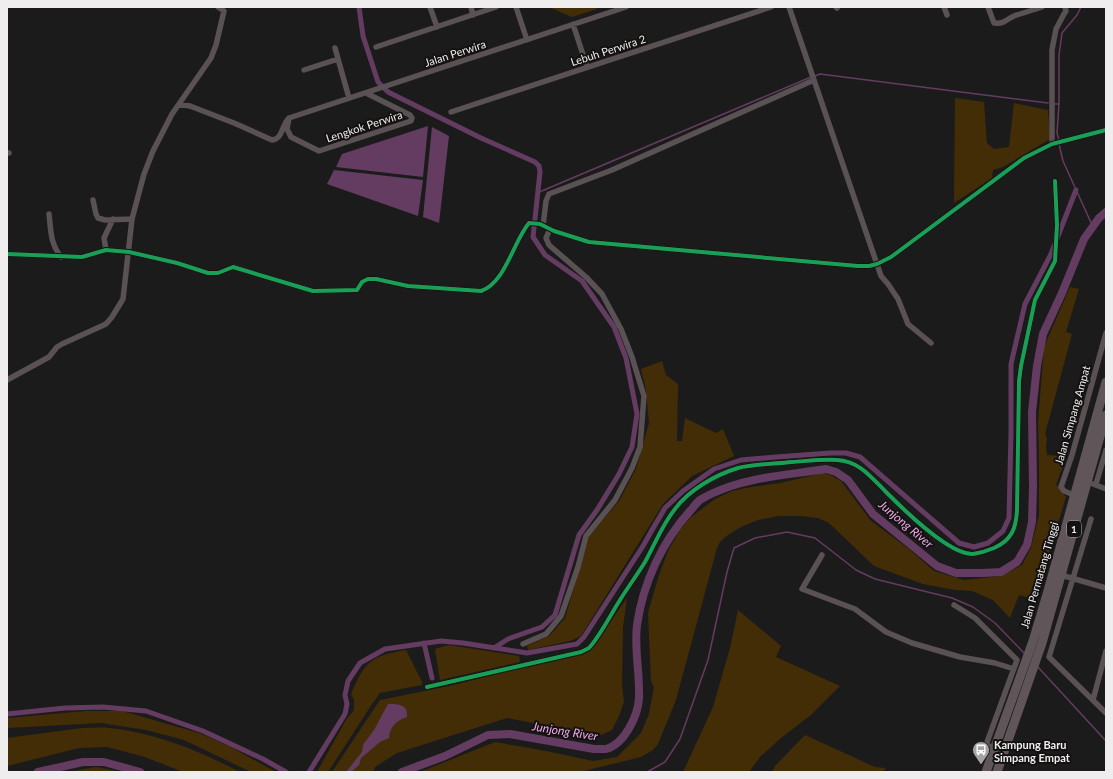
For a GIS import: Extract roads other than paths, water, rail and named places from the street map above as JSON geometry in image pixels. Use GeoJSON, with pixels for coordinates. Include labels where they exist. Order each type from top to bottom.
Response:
{"type":"FeatureCollection","features":[{"type":"Feature","properties":{"kind":"highway","name":"Jalan Permatang Tinggi"},"geometry":{"type":"LineString","coordinates":[[986,772],[991,749],[998,735],[1032,641],[1048,591],[1106,382]]}},
{"type":"Feature","properties":{"kind":"highway","name":"Jalan Permatang Tinggi"},"geometry":{"type":"LineString","coordinates":[[998,772],[1042,643],[1061,575],[1091,483],[1106,415]]}},
{"type":"Feature","properties":{"kind":"street"},"geometry":{"type":"LineString","coordinates":[[7,380],[49,357],[57,347],[62,344],[106,324],[123,299],[132,219],[144,174],[153,151],[179,104],[211,58],[216,45],[224,11],[218,7]]}},
{"type":"Feature","properties":{"kind":"street"},"geometry":{"type":"LineString","coordinates":[[430,7],[437,27]]}},
{"type":"Feature","properties":{"kind":"street"},"geometry":{"type":"LineString","coordinates":[[471,7],[473,15]]}},
{"type":"Feature","properties":{"kind":"street"},"geometry":{"type":"LineString","coordinates":[[376,47],[496,7]]}},
{"type":"Feature","properties":{"kind":"street"},"geometry":{"type":"LineString","coordinates":[[516,7],[527,40]]}},
{"type":"Feature","properties":{"kind":"street"},"geometry":{"type":"LineString","coordinates":[[601,7],[604,14]]}},
{"type":"Feature","properties":{"kind":"street","name":"Jalan Perwira"},"geometry":{"type":"LineString","coordinates":[[289,118],[626,7]]}},
{"type":"Feature","properties":{"kind":"street","name":"Lebuh Perwira 2"},"geometry":{"type":"LineString","coordinates":[[452,112],[771,7]]}},
{"type":"Feature","properties":{"kind":"street"},"geometry":{"type":"LineString","coordinates":[[789,7],[881,276],[898,299],[908,324],[931,343]]}},
{"type":"Feature","properties":{"kind":"street"},"geometry":{"type":"LineString","coordinates":[[944,7],[946,15]]}},
{"type":"Feature","properties":{"kind":"street"},"geometry":{"type":"LineString","coordinates":[[988,7],[994,23],[1005,23],[1012,17],[1042,7]]}},
{"type":"Feature","properties":{"kind":"street"},"geometry":{"type":"LineString","coordinates":[[1057,142],[1052,50],[1056,29],[1066,11],[1065,7]]}},
{"type":"Feature","properties":{"kind":"street"},"geometry":{"type":"LineString","coordinates":[[573,24],[587,67]]}},
{"type":"Feature","properties":{"kind":"street"},"geometry":{"type":"LineString","coordinates":[[335,48],[349,98]]}},
{"type":"Feature","properties":{"kind":"street"},"geometry":{"type":"LineString","coordinates":[[304,70],[338,59]]}},
{"type":"Feature","properties":{"kind":"street"},"geometry":{"type":"LineString","coordinates":[[542,225],[546,201],[550,194],[612,170],[813,80]]}},
{"type":"Feature","properties":{"kind":"street","name":"Lengkok Perwira"},"geometry":{"type":"LineString","coordinates":[[289,118],[287,129],[291,137],[319,151],[411,121],[412,118],[410,115],[366,93]]}},
{"type":"Feature","properties":{"kind":"street"},"geometry":{"type":"LineString","coordinates":[[179,104],[190,106],[227,120],[272,140],[278,139],[285,122],[289,118]]}},
{"type":"Feature","properties":{"kind":"street"},"geometry":{"type":"LineString","coordinates":[[7,254],[82,257],[106,250],[129,252],[177,263],[208,273],[218,273],[233,268],[314,291],[357,290],[362,282],[368,279],[376,278],[408,286],[481,291],[488,288],[494,282],[507,263],[524,229],[529,223],[542,225],[589,242],[829,264],[869,266],[891,257],[1024,158],[1057,142],[1106,130]]}},
{"type":"Feature","properties":{"kind":"street"},"geometry":{"type":"LineString","coordinates":[[427,687],[581,652],[589,648],[645,561],[657,536],[676,508],[689,495],[703,485],[719,476],[737,469],[751,466],[828,459],[854,463],[861,467],[890,496],[945,544],[955,549],[972,554],[996,547],[1011,534],[1016,523],[1019,381],[1035,300],[1055,261],[1057,225],[1055,181]]}},
{"type":"Feature","properties":{"kind":"street"},"geometry":{"type":"LineString","coordinates":[[93,200],[98,218],[105,220],[132,219]]}},
{"type":"Feature","properties":{"kind":"street"},"geometry":{"type":"LineString","coordinates":[[49,214],[54,248],[61,257]]}},
{"type":"Feature","properties":{"kind":"street"},"geometry":{"type":"LineString","coordinates":[[106,250],[104,238],[113,219]]}},
{"type":"Feature","properties":{"kind":"street"},"geometry":{"type":"LineString","coordinates":[[522,644],[546,634],[561,616],[578,567],[586,536],[615,500],[632,468],[640,446],[643,417],[644,396],[632,357],[621,329],[602,294],[586,277],[549,245],[546,238],[550,229]]}},
{"type":"Feature","properties":{"kind":"street","name":"Jalan Simpang Ampat"},"geometry":{"type":"LineString","coordinates":[[1074,495],[1064,491],[1061,487],[1072,455],[1106,334]]}},
{"type":"Feature","properties":{"kind":"street"},"geometry":{"type":"LineString","coordinates":[[1106,450],[1091,483],[1106,489]]}},
{"type":"Feature","properties":{"kind":"street"},"geometry":{"type":"LineString","coordinates":[[1091,519],[1049,652],[1049,657],[1106,713]]}},
{"type":"Feature","properties":{"kind":"street"},"geometry":{"type":"LineString","coordinates":[[822,555],[802,589],[854,609],[886,632],[912,643],[960,657],[1014,668]]}},
{"type":"Feature","properties":{"kind":"street"},"geometry":{"type":"LineString","coordinates":[[1061,575],[1106,588]]}},
{"type":"Feature","properties":{"kind":"street"},"geometry":{"type":"LineString","coordinates":[[954,605],[975,618],[1017,660],[986,745],[991,749]]}},
{"type":"Feature","properties":{"kind":"street"},"geometry":{"type":"LineString","coordinates":[[1093,700],[1106,651]]}},
{"type":"Feature","properties":{"kind":"waterway"},"geometry":{"type":"LineString","coordinates":[[359,7],[363,36],[378,82],[388,92],[481,138],[535,162],[539,166],[540,172],[533,237],[545,255],[582,281],[614,327],[626,358],[637,414],[632,447],[619,474],[597,510],[579,535],[555,615],[542,627],[508,639],[494,648]]}},
{"type":"Feature","properties":{"kind":"waterway"},"geometry":{"type":"LineString","coordinates":[[1059,140],[1057,133],[1059,104],[1059,55],[1062,33],[1077,15],[1081,7]]}},
{"type":"Feature","properties":{"kind":"waterway"},"geometry":{"type":"LineString","coordinates":[[815,76],[820,74],[1048,103]]}},
{"type":"Feature","properties":{"kind":"waterway"},"geometry":{"type":"LineString","coordinates":[[537,193],[811,77]]}},
{"type":"Feature","properties":{"kind":"waterway"},"geometry":{"type":"LineString","coordinates":[[1059,144],[1063,161],[1093,227]]}},
{"type":"Feature","properties":{"kind":"waterway"},"geometry":{"type":"LineString","coordinates":[[309,772],[345,714],[347,704],[345,695],[348,681],[360,663],[385,649],[441,641],[527,653],[577,644],[584,637],[643,546],[665,508],[683,491],[714,469],[741,460],[846,453],[860,457],[959,543],[974,547],[988,543],[1003,531],[1009,518],[1011,364],[1025,304],[1051,254],[1076,190]]}},
{"type":"Feature","properties":{"kind":"waterway","name":"Junjong River"},"geometry":{"type":"LineString","coordinates":[[402,772],[445,756],[488,735],[510,734],[594,749],[606,749],[619,741],[629,728],[638,705],[639,689],[636,643],[637,625],[644,594],[655,564],[671,536],[697,503],[724,488],[767,477],[826,469],[836,472],[848,480],[873,514],[937,566],[956,573],[982,573],[1001,572],[1017,562],[1027,545],[1032,522],[1032,412],[1037,366],[1043,334],[1084,239],[1099,218],[1106,212]]}},
{"type":"Feature","properties":{"kind":"waterway"},"geometry":{"type":"LineString","coordinates":[[647,772],[665,762],[680,739],[708,660],[727,572],[734,548],[755,538],[787,532],[815,538],[856,570],[875,579],[952,598],[973,607],[995,623],[1024,653]]}},
{"type":"Feature","properties":{"kind":"waterway"},"geometry":{"type":"LineString","coordinates":[[424,643],[432,678]]}},
{"type":"Feature","properties":{"kind":"waterway"},"geometry":{"type":"LineString","coordinates":[[1037,666],[1106,741]]}},
{"type":"Feature","properties":{"kind":"waterway"},"geometry":{"type":"LineString","coordinates":[[7,714],[65,708],[103,707],[146,711],[203,731],[263,759],[286,772]]}},
{"type":"Feature","properties":{"kind":"waterway","name":"Junjong River"},"geometry":{"type":"LineString","coordinates":[[38,772],[83,762],[104,762],[140,772]]}},
{"type":"Feature","properties":{"kind":"place","name":"Kampung Baru Simpang Empat"},"geometry":{"type":"Point","coordinates":[981,765]}}]}
